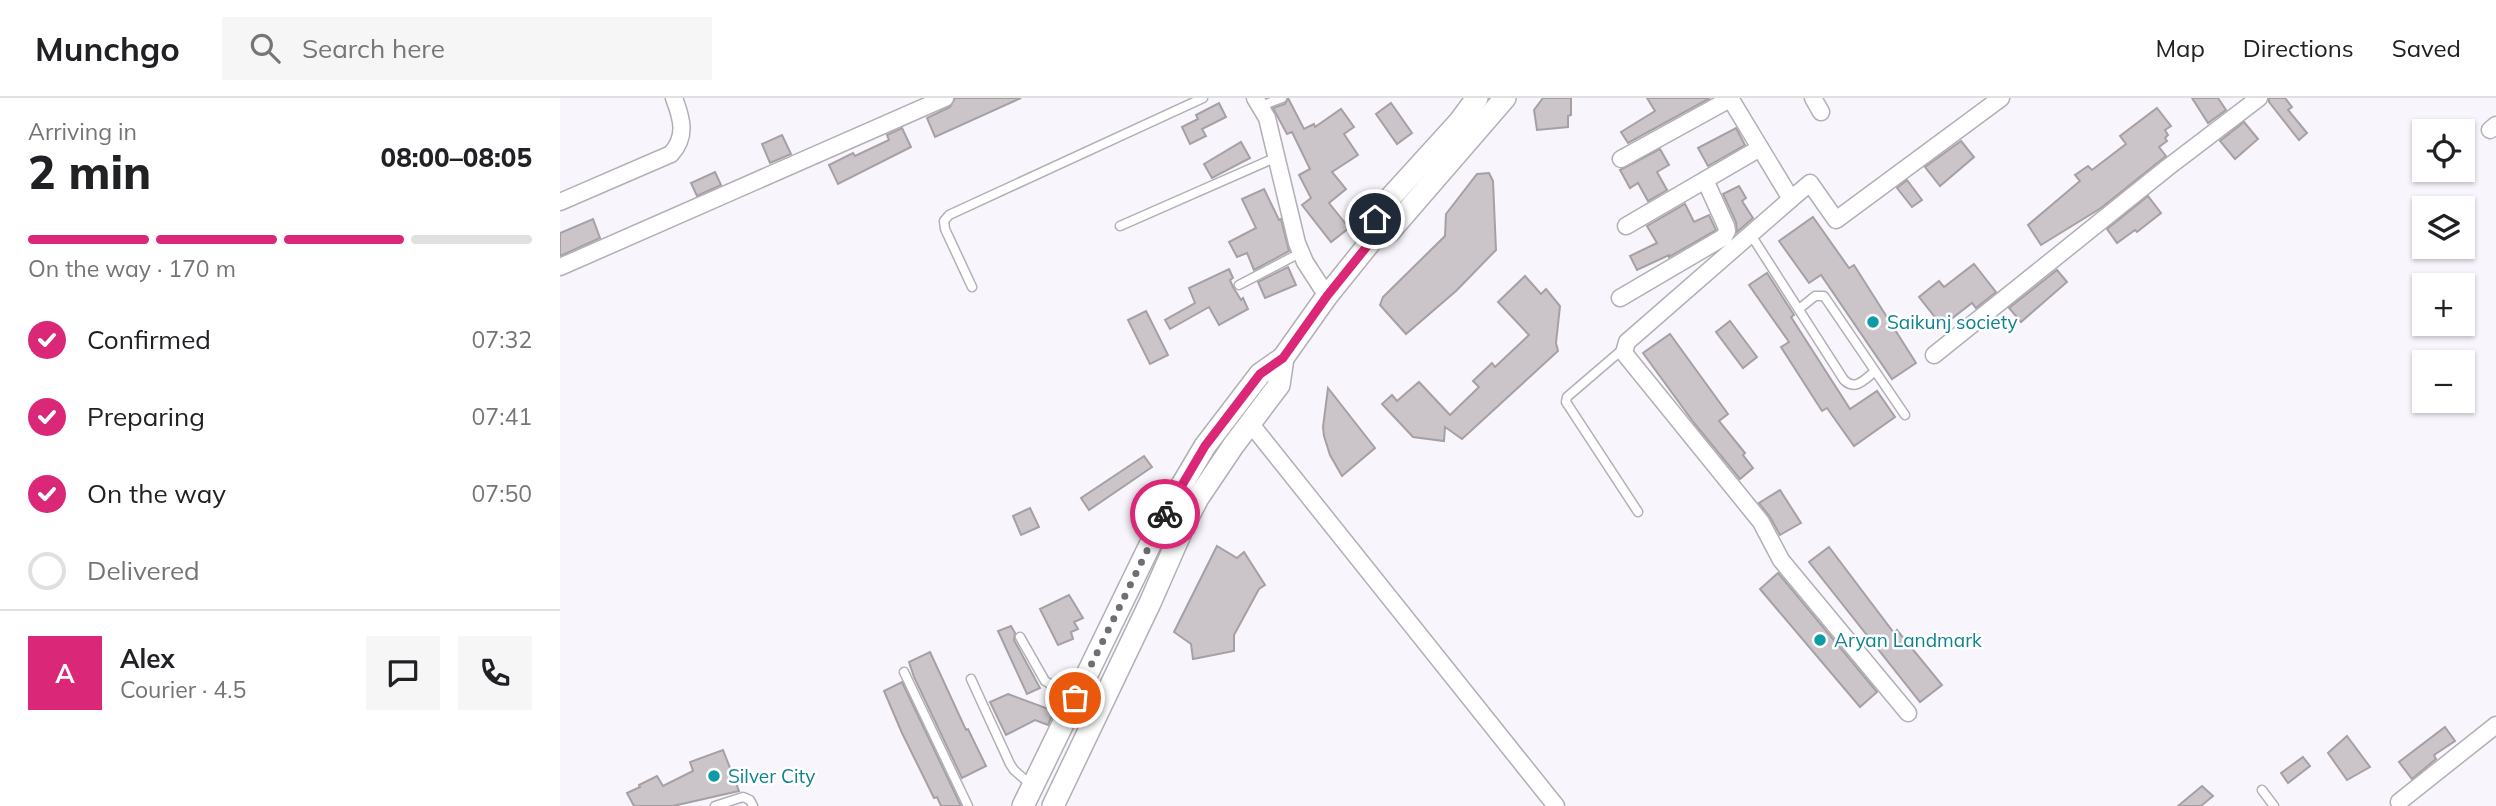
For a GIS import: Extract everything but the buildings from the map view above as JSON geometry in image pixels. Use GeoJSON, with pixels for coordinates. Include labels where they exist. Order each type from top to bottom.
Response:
{"type":"FeatureCollection","features":[{"type":"Feature","properties":{"kind":"street"},"geometry":{"type":"LineString","coordinates":[[560,201],[671,154],[677,148],[683,130],[674,98]]}},
{"type":"Feature","properties":{"kind":"street"},"geometry":{"type":"LineString","coordinates":[[560,267],[945,98]]}},
{"type":"Feature","properties":{"kind":"street"},"geometry":{"type":"LineString","coordinates":[[1372,240],[1375,219],[1390,198],[1460,121],[1477,98]]}},
{"type":"Feature","properties":{"kind":"street"},"geometry":{"type":"LineString","coordinates":[[1028,796],[1167,510],[1205,446],[1260,374],[1283,358],[1327,296],[1372,240],[1390,231],[1505,98]]}},
{"type":"Feature","properties":{"kind":"street"},"geometry":{"type":"LineString","coordinates":[[1621,159],[1730,98],[1791,199]]}},
{"type":"Feature","properties":{"kind":"street"},"geometry":{"type":"LineString","coordinates":[[1908,713],[1781,561],[1761,522],[1627,360],[1624,348],[1627,342],[1810,183],[1836,220],[2001,98]]}},
{"type":"Feature","properties":{"kind":"street"},"geometry":{"type":"LineString","coordinates":[[1934,355],[2166,168],[2259,98]]}},
{"type":"Feature","properties":{"kind":"street"},"geometry":{"type":"LineString","coordinates":[[1258,102],[1267,118],[1300,253],[1327,296]]}},
{"type":"Feature","properties":{"kind":"street"},"geometry":{"type":"LineString","coordinates":[[1626,226],[1760,148]]}},
{"type":"Feature","properties":{"kind":"street"},"geometry":{"type":"LineString","coordinates":[[1620,298],[1724,237],[1726,226],[1705,180]]}},
{"type":"Feature","properties":{"kind":"street"},"geometry":{"type":"LineString","coordinates":[[1053,806],[1186,521],[1198,498],[1279,385],[1283,358]]}},
{"type":"Feature","properties":{"kind":"street"},"geometry":{"type":"LineString","coordinates":[[1250,423],[1556,806]]}},
{"type":"Feature","properties":{"kind":"street"},"geometry":{"type":"LineString","coordinates":[[2399,802],[2496,724]]}},
{"type":"Feature","properties":{"kind":"lane"},"geometry":{"type":"LineString","coordinates":[[972,287],[945,229],[944,221],[949,215],[1203,98]]}},
{"type":"Feature","properties":{"kind":"lane"},"geometry":{"type":"LineString","coordinates":[[1258,102],[1282,98]]}},
{"type":"Feature","properties":{"kind":"lane"},"geometry":{"type":"LineString","coordinates":[[1120,226],[1277,157]]}},
{"type":"Feature","properties":{"kind":"lane"},"geometry":{"type":"LineString","coordinates":[[1751,234],[1848,384],[1856,386],[1874,372]]}},
{"type":"Feature","properties":{"kind":"lane"},"geometry":{"type":"LineString","coordinates":[[1239,285],[1300,253]]}},
{"type":"Feature","properties":{"kind":"lane"},"geometry":{"type":"LineString","coordinates":[[1799,309],[1815,296],[1824,296],[1905,415]]}},
{"type":"Feature","properties":{"kind":"lane"},"geometry":{"type":"LineString","coordinates":[[1624,348],[1567,397],[1566,402],[1638,512]]}},
{"type":"Feature","properties":{"kind":"lane"},"geometry":{"type":"LineString","coordinates":[[1020,637],[1045,681],[1075,698]]}},
{"type":"Feature","properties":{"kind":"lane"},"geometry":{"type":"LineString","coordinates":[[904,672],[968,806]]}},
{"type":"Feature","properties":{"kind":"lane"},"geometry":{"type":"LineString","coordinates":[[971,679],[1010,764],[1028,796]]}},
{"type":"Feature","properties":{"kind":"lane"},"geometry":{"type":"LineString","coordinates":[[2262,790],[2274,806]]}},
{"type":"Feature","properties":{"kind":"lane"},"geometry":{"type":"LineString","coordinates":[[715,806],[743,797],[753,806]]}},
{"type":"Feature","properties":{"kind":"way so far"},"geometry":{"type":"LineString","coordinates":[[1075,698],[1165,514]]}},
{"type":"Feature","properties":{"kind":"place","name":"Saikunj society"},"geometry":{"type":"Point","coordinates":[1873,322]}},
{"type":"Feature","properties":{"kind":"place","name":"Aryan Landmark"},"geometry":{"type":"Point","coordinates":[1820,640]}},
{"type":"Feature","properties":{"kind":"place","name":"Silver City"},"geometry":{"type":"Point","coordinates":[714,776]}},
{"type":"Feature","properties":{"kind":"route"},"geometry":{"type":"LineString","coordinates":[[1165,514],[1205,446],[1260,374],[1283,358],[1327,296],[1372,240],[1375,219]]}}]}
